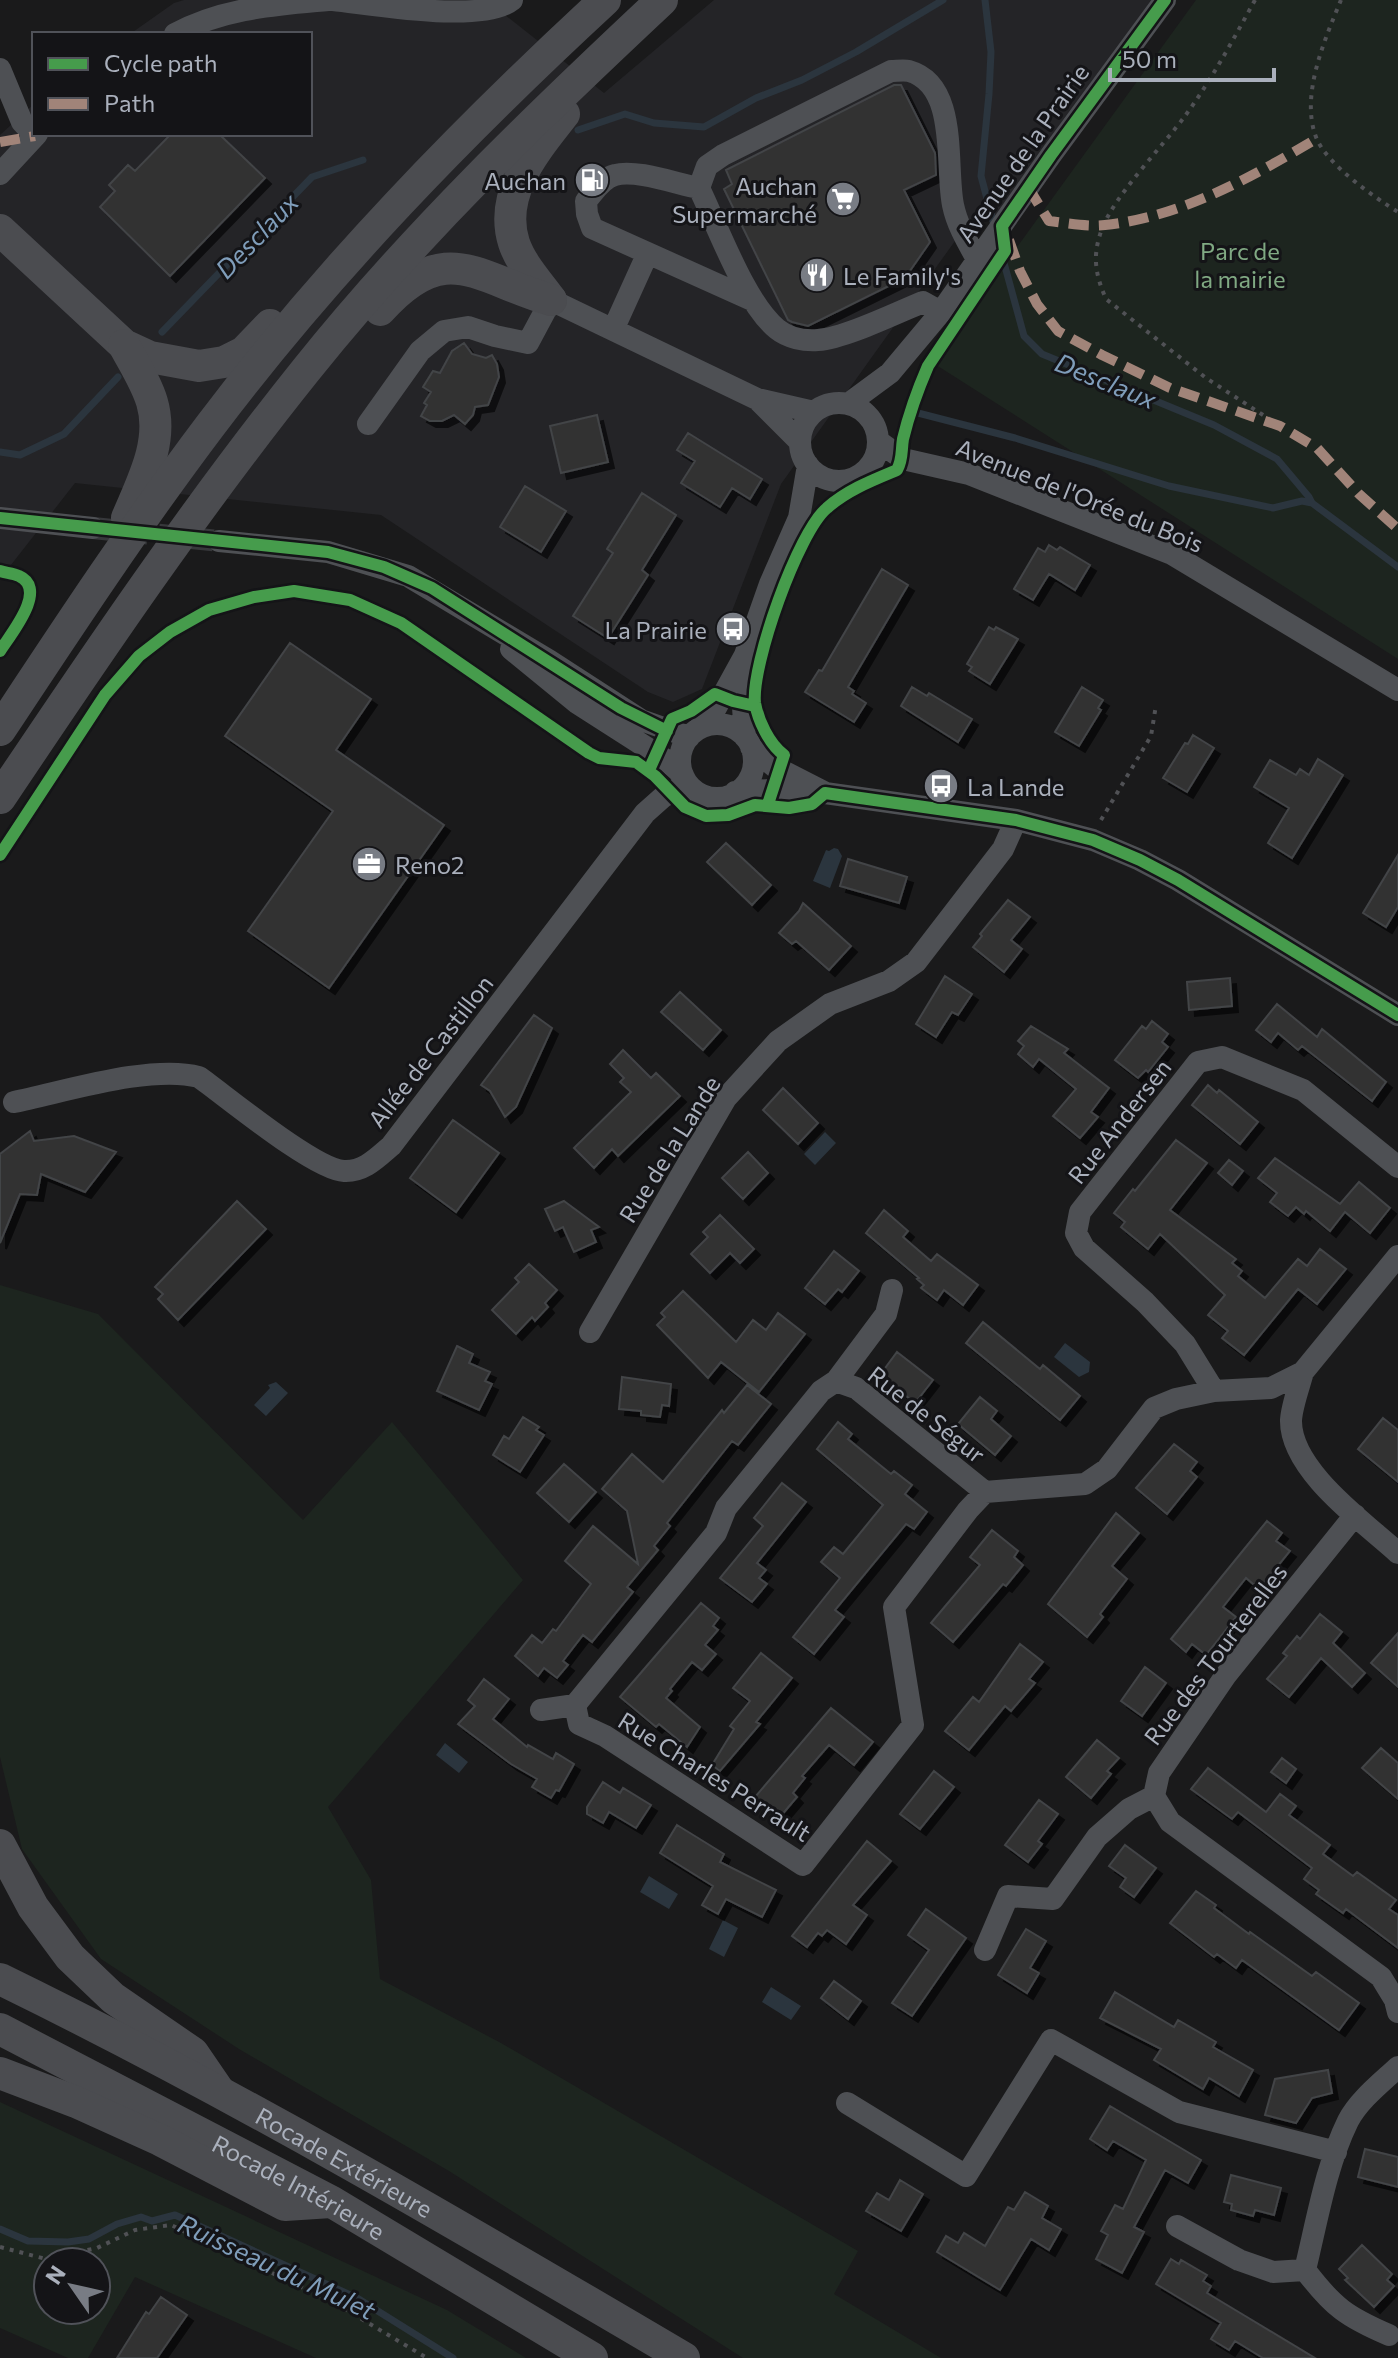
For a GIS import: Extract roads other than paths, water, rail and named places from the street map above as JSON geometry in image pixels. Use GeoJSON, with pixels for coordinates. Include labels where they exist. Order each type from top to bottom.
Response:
{"type":"FeatureCollection","features":[{"type":"Feature","properties":{"kind":"highway"},"geometry":{"type":"LineString","coordinates":[[0,730],[103,575],[211,425],[355,250],[443,157],[605,0]]}},
{"type":"Feature","properties":{"kind":"highway"},"geometry":{"type":"LineString","coordinates":[[0,798],[172,546],[306,369],[469,185],[662,0]]}},
{"type":"Feature","properties":{"kind":"highway"},"geometry":{"type":"LineString","coordinates":[[0,230],[124,345],[150,357],[199,366],[224,362],[244,352],[425,153],[509,72],[573,29]]}},
{"type":"Feature","properties":{"kind":"highway"},"geometry":{"type":"LineString","coordinates":[[551,300],[523,262],[513,241],[512,202],[517,184],[528,161],[629,31]]}},
{"type":"Feature","properties":{"kind":"highway"},"geometry":{"type":"LineString","coordinates":[[172,546],[220,508],[367,325],[393,296],[420,275],[453,267],[469,270],[522,292],[551,300]]}},
{"type":"Feature","properties":{"kind":"highway"},"geometry":{"type":"LineString","coordinates":[[103,575],[150,463],[155,436],[153,406],[124,345]]}},
{"type":"Feature","properties":{"kind":"highway"},"geometry":{"type":"LineString","coordinates":[[0,1845],[33,1907],[70,1957],[113,1998],[193,2053],[220,2094]]}},
{"type":"Feature","properties":{"kind":"highway","name":"Rocade Extérieure"},"geometry":{"type":"LineString","coordinates":[[0,1979],[220,2094],[512,2257],[684,2358]]}},
{"type":"Feature","properties":{"kind":"highway","name":"Rocade Intérieure"},"geometry":{"type":"LineString","coordinates":[[0,2029],[332,2202],[592,2358]]}},
{"type":"Feature","properties":{"kind":"highway"},"geometry":{"type":"LineString","coordinates":[[0,2073],[76,2102],[160,2140],[285,2205],[332,2202]]}},
{"type":"Feature","properties":{"kind":"street"},"geometry":{"type":"LineString","coordinates":[[179,32],[200,20],[245,8],[330,0],[458,13],[504,7],[512,0]]}},
{"type":"Feature","properties":{"kind":"street","name":"Avenue de la Prairie"},"geometry":{"type":"LineString","coordinates":[[814,412],[826,405],[848,404],[890,373],[941,312],[1165,0]]}},
{"type":"Feature","properties":{"kind":"street"},"geometry":{"type":"LineString","coordinates":[[0,69],[22,122],[32,131]]}},
{"type":"Feature","properties":{"kind":"street"},"geometry":{"type":"LineString","coordinates":[[941,312],[923,302],[819,340],[792,338],[776,329],[752,300],[699,188],[707,166],[723,155],[891,71],[909,71],[935,90],[946,116],[953,204],[961,231],[978,261]]}},
{"type":"Feature","properties":{"kind":"street"},"geometry":{"type":"LineString","coordinates":[[0,174],[35,136]]}},
{"type":"Feature","properties":{"kind":"street"},"geometry":{"type":"LineString","coordinates":[[699,188],[639,176],[615,175],[599,184],[586,201],[587,214],[592,228],[752,300]]}},
{"type":"Feature","properties":{"kind":"street"},"geometry":{"type":"LineString","coordinates":[[613,330],[647,255]]}},
{"type":"Feature","properties":{"kind":"street"},"geometry":{"type":"LineString","coordinates":[[368,424],[420,351],[444,331],[468,327],[528,343],[551,300],[757,399],[814,412],[802,430],[800,442]]}},
{"type":"Feature","properties":{"kind":"street","name":"Avenue de la Prairie"},"geometry":{"type":"LineString","coordinates":[[868,467],[877,451],[875,432],[890,373]]}},
{"type":"Feature","properties":{"kind":"street"},"geometry":{"type":"LineString","coordinates":[[757,399],[800,442],[808,465],[817,474],[837,480],[853,478],[868,467],[903,459]]}},
{"type":"Feature","properties":{"kind":"street"},"geometry":{"type":"LineString","coordinates":[[848,404],[861,409],[875,432],[903,459]]}},
{"type":"Feature","properties":{"kind":"street","name":"Avenue de l'Orée du Bois"},"geometry":{"type":"LineString","coordinates":[[903,459],[969,474],[1172,554],[1398,690]]}},
{"type":"Feature","properties":{"kind":"street"},"geometry":{"type":"LineString","coordinates":[[685,779],[680,759],[683,747],[712,715],[745,655],[762,605],[799,518],[808,465]]}},
{"type":"Feature","properties":{"kind":"street"},"geometry":{"type":"LineString","coordinates":[[799,518],[837,480]]}},
{"type":"Feature","properties":{"kind":"street"},"geometry":{"type":"LineString","coordinates":[[0,518],[93,528]]}},
{"type":"Feature","properties":{"kind":"street"},"geometry":{"type":"LineString","coordinates":[[219,541],[328,552],[408,576],[641,720],[694,733],[709,724],[733,727],[775,767],[825,793]]}},
{"type":"Feature","properties":{"kind":"street"},"geometry":{"type":"LineString","coordinates":[[481,621],[538,673],[577,703],[666,760],[696,792],[720,798],[735,792],[770,790],[825,793],[1016,820],[1093,840],[1178,880],[1398,1015]]}},
{"type":"Feature","properties":{"kind":"street"},"geometry":{"type":"LineString","coordinates":[[735,792],[750,778],[754,766],[743,707],[745,655]]}},
{"type":"Feature","properties":{"kind":"street","name":"Allée de Castillon"},"geometry":{"type":"LineString","coordinates":[[14,1102],[127,1079],[181,1072],[199,1077],[317,1163],[342,1172],[359,1170],[391,1146],[645,813],[685,779]]}},
{"type":"Feature","properties":{"kind":"street","name":"Rue de la Lande"},"geometry":{"type":"LineString","coordinates":[[590,1332],[726,1098],[778,1041],[830,1004],[889,981],[916,962],[1003,849],[1016,820]]}},
{"type":"Feature","properties":{"kind":"street","name":"Rue Andersen"},"geometry":{"type":"LineString","coordinates":[[1214,1391],[1185,1344],[1145,1302],[1084,1248],[1076,1233],[1080,1212],[1198,1062],[1222,1057],[1303,1090],[1398,1167]]}},
{"type":"Feature","properties":{"kind":"street"},"geometry":{"type":"LineString","coordinates":[[985,1492],[1085,1484],[1107,1469],[1154,1408],[1176,1399],[1214,1391],[1271,1388],[1303,1372],[1398,1256]]}},
{"type":"Feature","properties":{"kind":"street"},"geometry":{"type":"LineString","coordinates":[[541,1710],[575,1705],[716,1533],[726,1508],[735,1496],[821,1391],[836,1381],[886,1314],[892,1290]]}},
{"type":"Feature","properties":{"kind":"street"},"geometry":{"type":"LineString","coordinates":[[1303,1372],[1291,1421],[1301,1458],[1323,1486],[1398,1553]]}},
{"type":"Feature","properties":{"kind":"street","name":"Rue de Ségur"},"geometry":{"type":"LineString","coordinates":[[836,1381],[856,1388],[985,1492]]}},
{"type":"Feature","properties":{"kind":"street","name":"Rue Charles Perrault"},"geometry":{"type":"LineString","coordinates":[[575,1705],[579,1724],[605,1736],[803,1865],[913,1725],[894,1607],[985,1492]]}},
{"type":"Feature","properties":{"kind":"street","name":"Rue des Tourterelles"},"geometry":{"type":"LineString","coordinates":[[1154,1796],[1159,1773],[1226,1675],[1355,1515]]}},
{"type":"Feature","properties":{"kind":"street"},"geometry":{"type":"LineString","coordinates":[[985,1950],[1008,1896],[1053,1899],[1097,1837],[1129,1809],[1154,1796],[1170,1822],[1381,1977],[1395,2000],[1398,2012]]}},
{"type":"Feature","properties":{"kind":"street"},"geometry":{"type":"LineString","coordinates":[[847,2103],[966,2176],[1051,2040],[1179,2112],[1336,2152]]}},
{"type":"Feature","properties":{"kind":"street"},"geometry":{"type":"LineString","coordinates":[[1305,2270],[1336,2152],[1349,2119],[1369,2093],[1398,2067]]}},
{"type":"Feature","properties":{"kind":"street"},"geometry":{"type":"LineString","coordinates":[[1177,2226],[1250,2264],[1273,2272],[1305,2270]]}},
{"type":"Feature","properties":{"kind":"street"},"geometry":{"type":"LineString","coordinates":[[1305,2270],[1324,2295],[1354,2320],[1389,2335]]}},
{"type":"Feature","properties":{"kind":"waterway","name":"Desclaux"},"geometry":{"type":"LineString","coordinates":[[578,130],[625,114],[654,123],[704,127],[756,98],[802,80],[856,52],[943,0]]}},
{"type":"Feature","properties":{"kind":"waterway","name":"Desclaux"},"geometry":{"type":"LineString","coordinates":[[985,0],[991,52],[981,176],[994,225]]}},
{"type":"Feature","properties":{"kind":"waterway","name":"Desclaux"},"geometry":{"type":"LineString","coordinates":[[162,332],[312,177],[363,160]]}},
{"type":"Feature","properties":{"kind":"waterway","name":"Desclaux"},"geometry":{"type":"LineString","coordinates":[[998,241],[1024,336],[1042,354],[1214,425],[1277,459],[1312,503],[1398,567]]}},
{"type":"Feature","properties":{"kind":"waterway","name":"Desclaux"},"geometry":{"type":"LineString","coordinates":[[0,452],[20,455],[64,434],[118,377]]}},
{"type":"Feature","properties":{"kind":"waterway","name":"Desclaux"},"geometry":{"type":"LineString","coordinates":[[918,413],[1015,438],[1169,486],[1273,508],[1302,501],[1312,503]]}},
{"type":"Feature","properties":{"kind":"waterway","name":"Ruisseau du Mulet"},"geometry":{"type":"LineString","coordinates":[[0,2229],[28,2241],[68,2242],[89,2239],[117,2224],[141,2217],[152,2221],[175,2215],[357,2298],[453,2358]]}},
{"type":"Feature","properties":{"kind":"tunnel"},"geometry":{"type":"LineString","coordinates":[[93,528],[219,541]]}},
{"type":"Feature","properties":{"kind":"place","name":"Auchan"},"geometry":{"type":"Point","coordinates":[592,180]}},
{"type":"Feature","properties":{"kind":"place","name":"Auchan Supermarché"},"geometry":{"type":"Point","coordinates":[843,199]}},
{"type":"Feature","properties":{"kind":"place","name":"Le Family's"},"geometry":{"type":"Point","coordinates":[817,275]}},
{"type":"Feature","properties":{"kind":"place","name":"La Prairie"},"geometry":{"type":"Point","coordinates":[733,629]}},
{"type":"Feature","properties":{"kind":"place","name":"La Lande"},"geometry":{"type":"Point","coordinates":[941,786]}},
{"type":"Feature","properties":{"kind":"place","name":"Reno2"},"geometry":{"type":"Point","coordinates":[369,864]}},
{"type":"Feature","properties":{"kind":"park label","name":"Parc de la mairie"},"geometry":{"type":"Point","coordinates":[1240,264]}}]}
